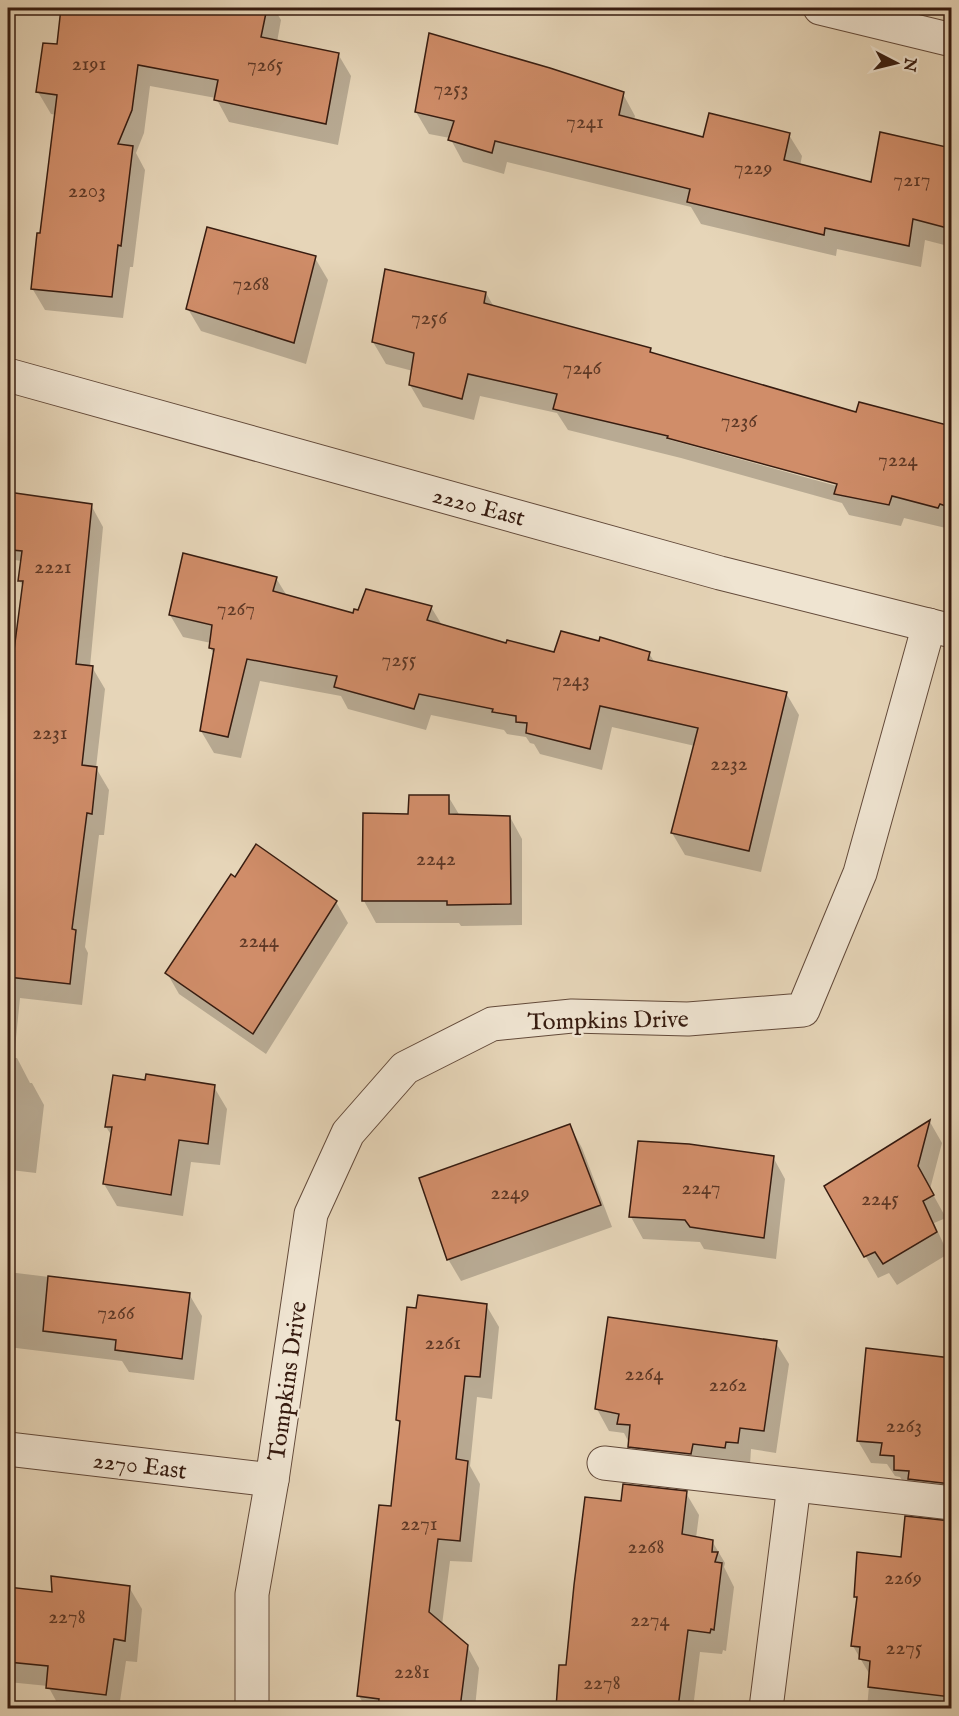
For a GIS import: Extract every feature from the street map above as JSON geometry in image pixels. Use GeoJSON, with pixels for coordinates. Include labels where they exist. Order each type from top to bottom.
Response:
{"type":"FeatureCollection","features":[{"type":"Feature","properties":{"kind":"street"},"geometry":{"type":"LineString","coordinates":[[820,8],[951,36]]}},
{"type":"Feature","properties":{"kind":"street","name":"2220 East"},"geometry":{"type":"LineString","coordinates":[[8,375],[720,573],[940,628]]}},
{"type":"Feature","properties":{"kind":"street","name":"Tompkins Drive"},"geometry":{"type":"LineString","coordinates":[[252,1708],[252,1594],[272,1480],[311,1214],[348,1134],[405,1068],[492,1024],[572,1016],[688,1019],[803,1010],[860,873],[940,628]]}},
{"type":"Feature","properties":{"kind":"street","name":"2270 East"},"geometry":{"type":"LineString","coordinates":[[8,1449],[272,1480]]}},
{"type":"Feature","properties":{"kind":"street"},"geometry":{"type":"LineString","coordinates":[[604,1463],[951,1503]]}},
{"type":"Feature","properties":{"kind":"street"},"geometry":{"type":"LineString","coordinates":[[766,1708],[794,1485]]}},
{"type":"Feature","properties":{"kind":"building"},"geometry":{"type":"Polygon","coordinates":[[[61,8],[267,8],[261,37],[339,53],[326,124],[214,100],[218,80],[138,65],[132,110],[118,144],[133,146],[121,246],[118,245],[112,297],[31,289],[57,95],[36,92],[43,43],[57,44],[61,8]]]}},
{"type":"Feature","properties":{"kind":"building"},"geometry":{"type":"Polygon","coordinates":[[[429,33],[624,92],[619,115],[703,137],[709,113],[790,133],[784,160],[871,182],[880,132],[951,148],[951,229],[913,219],[909,246],[825,228],[824,235],[687,202],[690,189],[495,141],[492,153],[448,140],[454,121],[415,112],[429,33]]]}},
{"type":"Feature","properties":{"kind":"building"},"geometry":{"type":"Polygon","coordinates":[[[207,227],[316,256],[294,343],[186,309],[207,227]]]}},
{"type":"Feature","properties":{"kind":"building"},"geometry":{"type":"Polygon","coordinates":[[[385,269],[486,292],[484,303],[651,348],[650,352],[856,412],[859,402],[951,426],[951,508],[940,504],[938,508],[892,496],[889,505],[834,494],[837,484],[667,438],[668,436],[553,409],[557,394],[468,374],[462,399],[409,385],[414,353],[372,342],[385,269]]]}},
{"type":"Feature","properties":{"kind":"building"},"geometry":{"type":"Polygon","coordinates":[[[8,492],[92,504],[76,664],[93,666],[82,765],[97,767],[92,814],[87,813],[72,929],[76,930],[70,984],[8,977],[8,719],[23,581],[18,581],[22,551],[12,550],[13,541],[8,540],[8,492]]]}},
{"type":"Feature","properties":{"kind":"building"},"geometry":{"type":"Polygon","coordinates":[[[183,553],[277,577],[273,591],[353,613],[354,609],[358,610],[366,589],[432,606],[427,620],[506,643],[507,640],[554,652],[561,631],[599,641],[600,637],[650,652],[648,660],[787,692],[749,851],[671,833],[698,728],[600,706],[590,749],[526,733],[527,723],[516,722],[516,716],[492,712],[493,709],[419,694],[414,709],[334,687],[337,676],[247,659],[228,737],[200,731],[214,649],[209,648],[212,625],[169,615],[183,553]]]}},
{"type":"Feature","properties":{"kind":"building"},"geometry":{"type":"Polygon","coordinates":[[[409,795],[449,795],[449,814],[510,816],[511,904],[447,905],[447,901],[362,901],[363,813],[408,814],[409,795]]]}},
{"type":"Feature","properties":{"kind":"building"},"geometry":{"type":"Polygon","coordinates":[[[256,844],[337,901],[253,1034],[165,973],[231,874],[235,877],[256,844]]]}},
{"type":"Feature","properties":{"kind":"building"},"geometry":{"type":"Polygon","coordinates":[[[146,1074],[215,1085],[208,1144],[179,1140],[171,1195],[103,1184],[112,1127],[105,1127],[113,1075],[145,1080],[146,1074]]]}},
{"type":"Feature","properties":{"kind":"building"},"geometry":{"type":"Polygon","coordinates":[[[930,1120],[918,1166],[934,1195],[923,1201],[937,1232],[883,1264],[875,1252],[864,1257],[824,1186],[930,1120]]]}},
{"type":"Feature","properties":{"kind":"building"},"geometry":{"type":"Polygon","coordinates":[[[570,1124],[601,1205],[447,1260],[419,1178],[570,1124]]]}},
{"type":"Feature","properties":{"kind":"building"},"geometry":{"type":"Polygon","coordinates":[[[638,1141],[689,1144],[774,1156],[764,1238],[690,1227],[685,1220],[629,1217],[638,1141]]]}},
{"type":"Feature","properties":{"kind":"building"},"geometry":{"type":"Polygon","coordinates":[[[48,1276],[190,1293],[182,1359],[115,1350],[116,1340],[43,1331],[48,1276]]]}},
{"type":"Feature","properties":{"kind":"building"},"geometry":{"type":"Polygon","coordinates":[[[418,1295],[487,1304],[480,1377],[465,1376],[456,1459],[468,1461],[460,1541],[438,1539],[429,1612],[468,1645],[460,1708],[378,1708],[379,1699],[357,1696],[379,1505],[391,1506],[400,1421],[396,1420],[407,1307],[416,1308],[418,1295]]]}},
{"type":"Feature","properties":{"kind":"building"},"geometry":{"type":"Polygon","coordinates":[[[608,1317],[777,1341],[764,1431],[740,1428],[738,1443],[726,1442],[725,1448],[693,1444],[691,1454],[628,1447],[630,1425],[617,1424],[619,1414],[595,1409],[608,1317]]]}},
{"type":"Feature","properties":{"kind":"building"},"geometry":{"type":"Polygon","coordinates":[[[866,1348],[951,1358],[951,1484],[908,1479],[909,1471],[894,1470],[894,1456],[880,1455],[882,1443],[857,1441],[866,1348]]]}},
{"type":"Feature","properties":{"kind":"building"},"geometry":{"type":"Polygon","coordinates":[[[623,1484],[687,1491],[682,1534],[713,1540],[712,1552],[718,1552],[715,1562],[722,1563],[714,1630],[711,1629],[710,1633],[688,1630],[678,1708],[556,1708],[559,1665],[566,1665],[585,1497],[621,1501],[623,1484]]]}},
{"type":"Feature","properties":{"kind":"building"},"geometry":{"type":"Polygon","coordinates":[[[905,1516],[951,1521],[951,1697],[868,1687],[870,1661],[859,1659],[860,1647],[851,1646],[857,1597],[854,1597],[857,1552],[901,1557],[905,1516]]]}},
{"type":"Feature","properties":{"kind":"building"},"geometry":{"type":"Polygon","coordinates":[[[51,1576],[130,1586],[125,1641],[114,1639],[106,1695],[46,1688],[48,1666],[8,1662],[8,1587],[52,1592],[51,1576]]]}}]}
